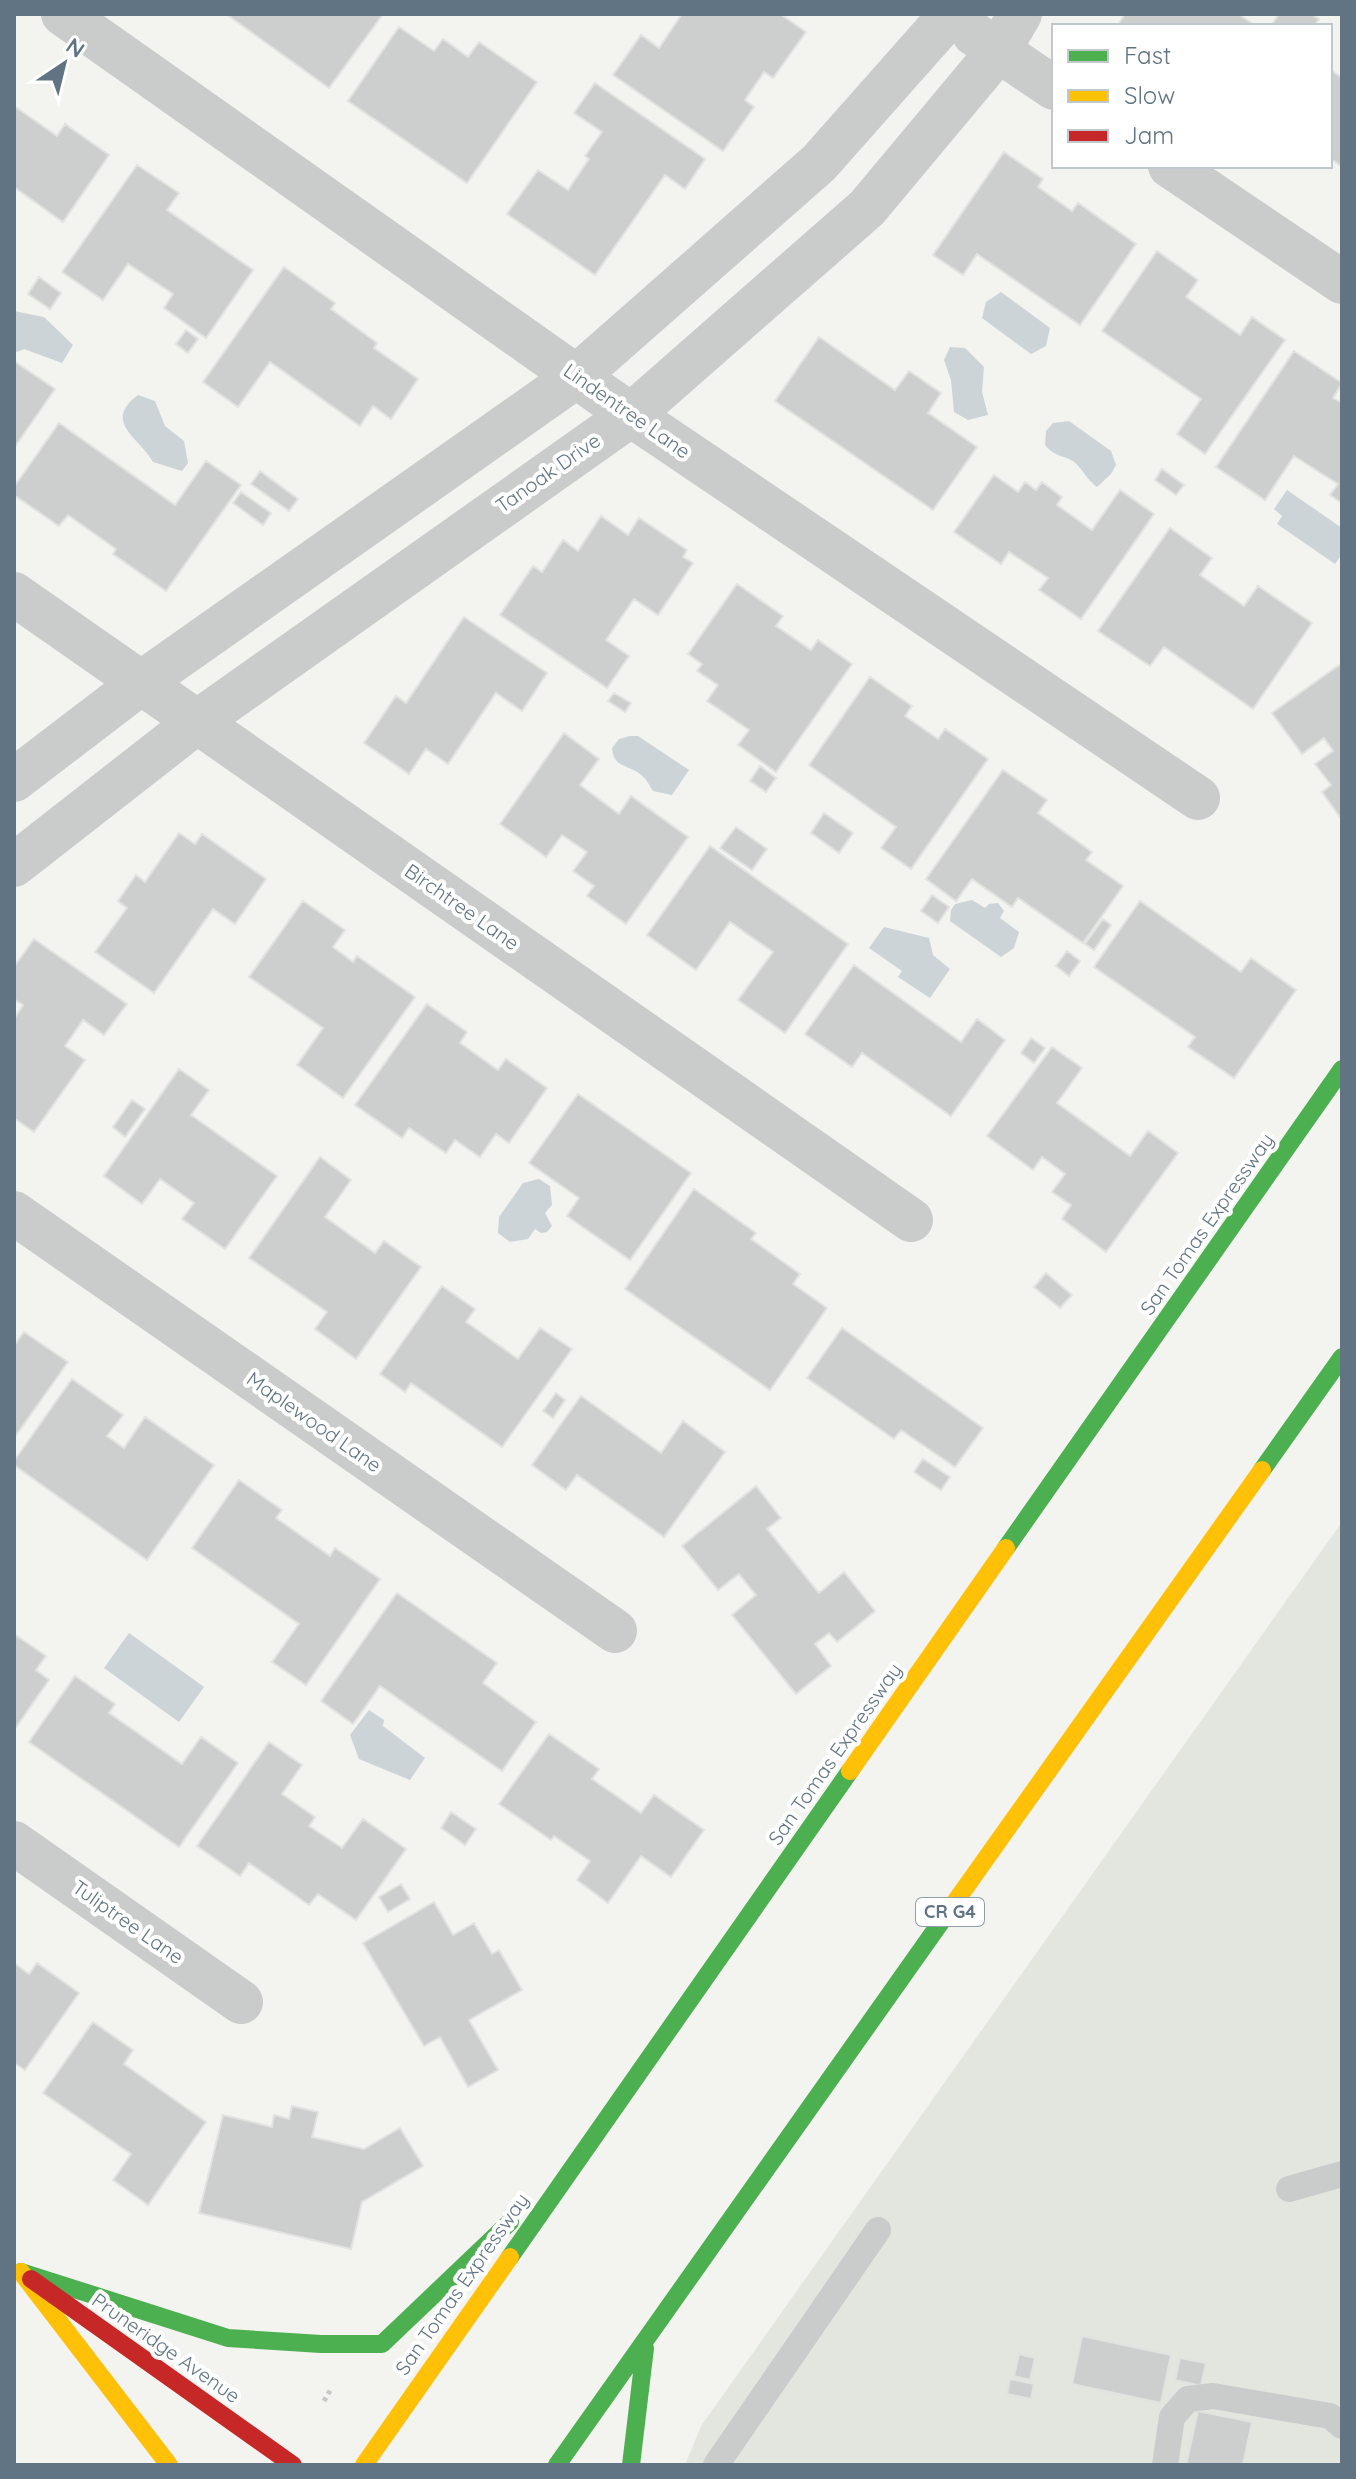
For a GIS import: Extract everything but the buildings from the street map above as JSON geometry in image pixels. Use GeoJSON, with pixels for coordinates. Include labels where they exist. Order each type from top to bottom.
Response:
{"type":"FeatureCollection","features":[{"type":"Feature","properties":{"kind":"main road","name":"San Tomas Expressway"},"geometry":{"type":"LineString","coordinates":[[364,2465],[1342,1069]]}},
{"type":"Feature","properties":{"kind":"main road","name":"CR G4"},"geometry":{"type":"LineString","coordinates":[[557,2465],[1342,1357]]}},
{"type":"Feature","properties":{"kind":"main road"},"geometry":{"type":"LineString","coordinates":[[18,2269],[228,2338],[382,2344],[584,2151]]}},
{"type":"Feature","properties":{"kind":"main road"},"geometry":{"type":"LineString","coordinates":[[18,2269],[169,2465]]}},
{"type":"Feature","properties":{"kind":"main road","name":"Pruneridge Avenue"},"geometry":{"type":"LineString","coordinates":[[18,2269],[293,2465]]}},
{"type":"Feature","properties":{"kind":"main road"},"geometry":{"type":"LineString","coordinates":[[631,2465],[646,2341]]}},
{"type":"Feature","properties":{"kind":"street","name":"Lindentree Lane"},"geometry":{"type":"LineString","coordinates":[[63,14],[631,415],[1198,798]]}},
{"type":"Feature","properties":{"kind":"street"},"geometry":{"type":"LineString","coordinates":[[14,780],[141,683],[577,376],[819,163],[950,15],[1010,32],[1052,85]]}},
{"type":"Feature","properties":{"kind":"street","name":"Tanoak Drive"},"geometry":{"type":"LineString","coordinates":[[14,865],[197,722],[631,415],[867,208],[1010,32]]}},
{"type":"Feature","properties":{"kind":"street"},"geometry":{"type":"LineString","coordinates":[[1173,168],[1342,282]]}},
{"type":"Feature","properties":{"kind":"street","name":"Birchtree Lane"},"geometry":{"type":"LineString","coordinates":[[14,594],[911,1220]]}},
{"type":"Feature","properties":{"kind":"street","name":"Maplewood Lane"},"geometry":{"type":"LineString","coordinates":[[14,1213],[615,1631]]}},
{"type":"Feature","properties":{"kind":"street","name":"Tuliptree Lane"},"geometry":{"type":"LineString","coordinates":[[14,1843],[241,2002]]}},
{"type":"Feature","properties":{"kind":"lane"},"geometry":{"type":"LineString","coordinates":[[1289,2189],[1342,2174]]}},
{"type":"Feature","properties":{"kind":"lane"},"geometry":{"type":"LineString","coordinates":[[716,2465],[878,2230]]}},
{"type":"Feature","properties":{"kind":"lane"},"geometry":{"type":"LineString","coordinates":[[1165,2465],[1172,2417],[1188,2399],[1213,2396],[1330,2416],[1342,2426]]}},
{"type":"Feature","properties":{"kind":"shaded area"},"geometry":{"type":"Polygon","coordinates":[[[1001,292],[1050,328],[1046,346],[1031,354],[982,318],[986,302],[1001,292]]]}},
{"type":"Feature","properties":{"kind":"shaded area"},"geometry":{"type":"Polygon","coordinates":[[[14,311],[44,317],[73,345],[62,363],[24,349],[14,350],[14,311]]]}},
{"type":"Feature","properties":{"kind":"shaded area"},"geometry":{"type":"Polygon","coordinates":[[[950,347],[965,348],[984,367],[982,392],[988,415],[968,420],[954,412],[951,380],[944,360],[950,347]]]}},
{"type":"Feature","properties":{"kind":"shaded area"},"geometry":{"type":"Polygon","coordinates":[[[138,395],[155,401],[165,426],[184,441],[188,463],[182,471],[153,462],[127,429],[123,413],[138,395]]]}},
{"type":"Feature","properties":{"kind":"shaded area"},"geometry":{"type":"Polygon","coordinates":[[[1069,421],[1111,451],[1116,465],[1097,487],[1072,460],[1054,453],[1045,445],[1046,431],[1053,423],[1069,421]]]}},
{"type":"Feature","properties":{"kind":"shaded area"},"geometry":{"type":"Polygon","coordinates":[[[1287,490],[1342,528],[1342,554],[1335,564],[1277,524],[1282,516],[1274,509],[1287,490]]]}},
{"type":"Feature","properties":{"kind":"shaded area"},"geometry":{"type":"Polygon","coordinates":[[[638,736],[689,770],[672,795],[653,791],[642,776],[615,759],[612,748],[619,739],[638,736]]]}},
{"type":"Feature","properties":{"kind":"shaded area"},"geometry":{"type":"Polygon","coordinates":[[[972,900],[985,908],[998,903],[1004,911],[1000,918],[1019,932],[1014,948],[1001,957],[950,921],[955,904],[972,900]]]}},
{"type":"Feature","properties":{"kind":"shaded area"},"geometry":{"type":"Polygon","coordinates":[[[884,927],[929,938],[933,955],[950,969],[930,998],[898,977],[902,971],[869,948],[884,927]]]}},
{"type":"Feature","properties":{"kind":"shaded area"},"geometry":{"type":"Polygon","coordinates":[[[539,1179],[550,1186],[552,1205],[545,1213],[552,1226],[547,1232],[541,1233],[535,1229],[528,1239],[510,1242],[498,1233],[499,1217],[523,1183],[539,1179]]]}},
{"type":"Feature","properties":{"kind":"shaded area"},"geometry":{"type":"Polygon","coordinates":[[[1342,1522],[1342,2465],[685,2465],[701,2426],[1342,1522]]]}},
{"type":"Feature","properties":{"kind":"shaded area"},"geometry":{"type":"Polygon","coordinates":[[[129,1633],[204,1687],[179,1722],[104,1668],[129,1633]]]}},
{"type":"Feature","properties":{"kind":"shaded area"},"geometry":{"type":"Polygon","coordinates":[[[369,1710],[384,1720],[383,1726],[425,1758],[410,1780],[359,1759],[350,1735],[369,1710]]]}},
{"type":"Feature","properties":{"kind":"traffic: fast"},"geometry":{"type":"LineString","coordinates":[[1006,1548],[1342,1069]]}},
{"type":"Feature","properties":{"kind":"traffic: fast"},"geometry":{"type":"LineString","coordinates":[[1262,1470],[1342,1357]]}},
{"type":"Feature","properties":{"kind":"traffic: fast"},"geometry":{"type":"LineString","coordinates":[[510,2257],[850,1771]]}},
{"type":"Feature","properties":{"kind":"traffic: fast"},"geometry":{"type":"LineString","coordinates":[[557,2465],[953,1905]]}},
{"type":"Feature","properties":{"kind":"traffic: fast"},"geometry":{"type":"LineString","coordinates":[[21,2272],[228,2338],[382,2344],[510,2222]]}},
{"type":"Feature","properties":{"kind":"traffic: fast"},"geometry":{"type":"LineString","coordinates":[[631,2465],[645,2348]]}},
{"type":"Feature","properties":{"kind":"traffic: slow"},"geometry":{"type":"LineString","coordinates":[[953,1905],[1262,1470]]}},
{"type":"Feature","properties":{"kind":"traffic: slow"},"geometry":{"type":"LineString","coordinates":[[850,1771],[1006,1548]]}},
{"type":"Feature","properties":{"kind":"traffic: slow"},"geometry":{"type":"LineString","coordinates":[[364,2465],[510,2257]]}},
{"type":"Feature","properties":{"kind":"traffic: slow"},"geometry":{"type":"LineString","coordinates":[[21,2272],[169,2465]]}},
{"type":"Feature","properties":{"kind":"traffic: jam"},"geometry":{"type":"LineString","coordinates":[[31,2279],[293,2465]]}}]}
